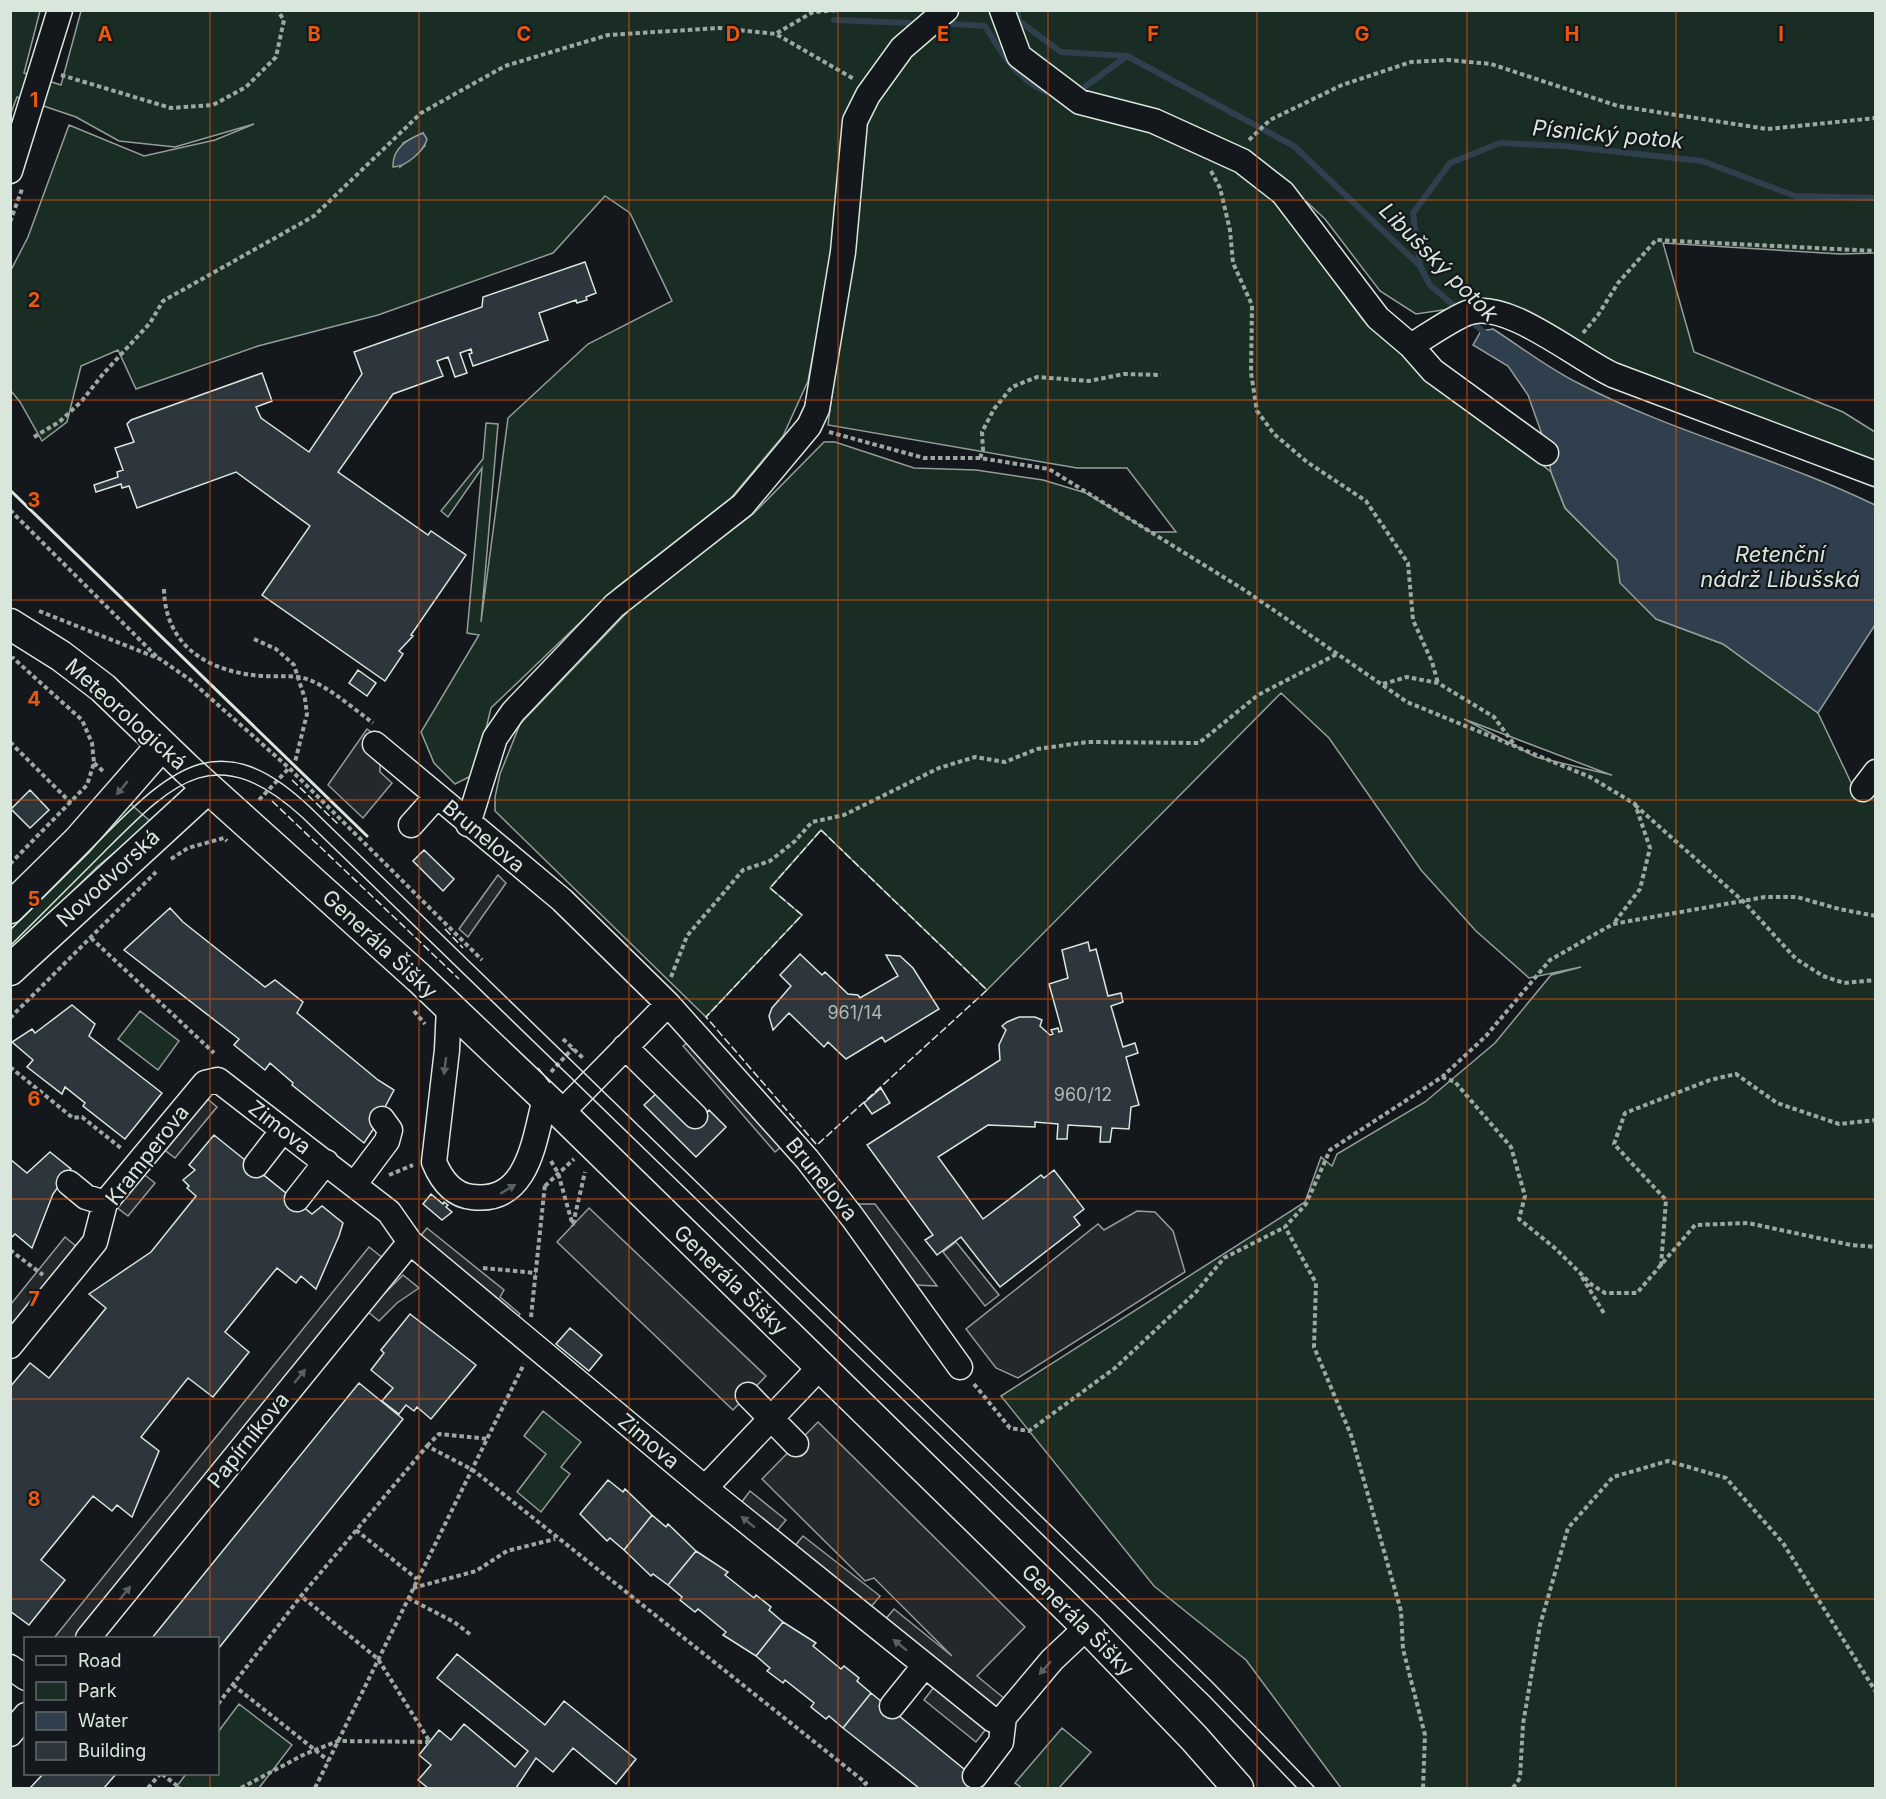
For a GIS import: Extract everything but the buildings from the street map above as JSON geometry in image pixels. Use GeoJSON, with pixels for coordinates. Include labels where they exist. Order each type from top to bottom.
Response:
{"type":"FeatureCollection","features":[{"type":"Feature","properties":{"kind":"main road","name":"Meteorologická"},"geometry":{"type":"LineString","coordinates":[[21,616],[208,788]]}},
{"type":"Feature","properties":{"kind":"main road"},"geometry":{"type":"LineString","coordinates":[[10,908],[78,841],[162,744]]}},
{"type":"Feature","properties":{"kind":"main road","name":"Novodvorská"},"geometry":{"type":"LineString","coordinates":[[10,970],[208,788]]}},
{"type":"Feature","properties":{"kind":"main road","name":"Generála Šišky"},"geometry":{"type":"LineString","coordinates":[[208,788],[437,1016],[553,1106],[1087,1627],[1194,1738],[1238,1788]]}},
{"type":"Feature","properties":{"kind":"street"},"geometry":{"type":"LineString","coordinates":[[10,171],[60,10]]}},
{"type":"Feature","properties":{"kind":"street"},"geometry":{"type":"LineString","coordinates":[[468,824],[495,738],[513,712],[614,606],[743,505],[809,426],[817,409],[843,252],[855,121],[868,94],[902,48],[946,10]]}},
{"type":"Feature","properties":{"kind":"street"},"geometry":{"type":"LineString","coordinates":[[1002,10],[1019,56],[1080,102],[1164,126],[1242,161],[1282,193],[1378,318],[1411,346],[1433,371],[1546,453]]}},
{"type":"Feature","properties":{"kind":"street"},"geometry":{"type":"LineString","coordinates":[[1411,346],[1467,313],[1490,311],[1511,316],[1568,351],[1623,379],[1875,474]]}},
{"type":"Feature","properties":{"kind":"street","name":"Brunelova"},"geometry":{"type":"LineString","coordinates":[[377,736],[468,824],[668,995],[813,1167],[853,1218],[960,1367]]}},
{"type":"Feature","properties":{"kind":"street"},"geometry":{"type":"LineString","coordinates":[[411,825],[437,796]]}},
{"type":"Feature","properties":{"kind":"street"},"geometry":{"type":"LineString","coordinates":[[437,1016],[447,1050],[434,1162],[440,1177],[453,1190],[470,1197],[486,1198],[504,1193],[518,1183],[553,1106],[599,1074],[625,1047],[668,995]]}},
{"type":"Feature","properties":{"kind":"street"},"geometry":{"type":"LineString","coordinates":[[625,1047],[695,1116]]}},
{"type":"Feature","properties":{"kind":"street","name":"Zimova"},"geometry":{"type":"LineString","coordinates":[[205,1083],[218,1080],[326,1162],[389,1212],[410,1242],[705,1488],[993,1720],[1004,1717]]}},
{"type":"Feature","properties":{"kind":"street","name":"Kramperova"},"geometry":{"type":"LineString","coordinates":[[10,1346],[95,1242],[105,1203],[205,1083]]}},
{"type":"Feature","properties":{"kind":"street"},"geometry":{"type":"LineString","coordinates":[[354,1185],[387,1141],[390,1130],[382,1119]]}},
{"type":"Feature","properties":{"kind":"street"},"geometry":{"type":"LineString","coordinates":[[256,1166],[283,1130]]}},
{"type":"Feature","properties":{"kind":"street"},"geometry":{"type":"LineString","coordinates":[[297,1199],[326,1162]]}},
{"type":"Feature","properties":{"kind":"street"},"geometry":{"type":"LineString","coordinates":[[69,1183],[86,1197],[105,1203]]}},
{"type":"Feature","properties":{"kind":"street","name":"Papírníkova"},"geometry":{"type":"LineString","coordinates":[[89,1637],[410,1242]]}},
{"type":"Feature","properties":{"kind":"street"},"geometry":{"type":"LineString","coordinates":[[705,1488],[820,1367]]}},
{"type":"Feature","properties":{"kind":"street"},"geometry":{"type":"LineString","coordinates":[[748,1395],[796,1444]]}},
{"type":"Feature","properties":{"kind":"street"},"geometry":{"type":"LineString","coordinates":[[975,1776],[1001,1742],[1005,1726],[1004,1717],[1052,1660],[1087,1627]]}},
{"type":"Feature","properties":{"kind":"street"},"geometry":{"type":"LineString","coordinates":[[892,1707],[925,1665]]}},
{"type":"Feature","properties":{"kind":"street"},"geometry":{"type":"LineString","coordinates":[[10,1666],[24,1676]]}},
{"type":"Feature","properties":{"kind":"street"},"geometry":{"type":"LineString","coordinates":[[10,1734],[24,1717]]}},
{"type":"Feature","properties":{"kind":"path"},"geometry":{"type":"LineString","coordinates":[[43,69],[171,108],[213,105],[246,87],[276,57],[284,20],[277,10]]}},
{"type":"Feature","properties":{"kind":"path"},"geometry":{"type":"LineString","coordinates":[[776,34],[813,12],[839,10]]}},
{"type":"Feature","properties":{"kind":"path"},"geometry":{"type":"LineString","coordinates":[[34,437],[59,422],[81,402],[103,374],[150,323],[163,302],[314,216],[421,113],[505,66],[608,35],[719,28],[776,34],[858,81],[868,94]]}},
{"type":"Feature","properties":{"kind":"path"},"geometry":{"type":"LineString","coordinates":[[1245,144],[1270,120],[1341,84],[1411,62],[1448,60],[1491,64],[1618,106],[1767,129],[1875,118]]}},
{"type":"Feature","properties":{"kind":"path"},"geometry":{"type":"LineString","coordinates":[[1209,168],[1220,188],[1230,230],[1233,262],[1252,305],[1251,372],[1257,411],[1274,434],[1307,462],[1366,501],[1408,563],[1413,621],[1432,662],[1438,683]]}},
{"type":"Feature","properties":{"kind":"path"},"geometry":{"type":"LineString","coordinates":[[1568,351],[1598,315],[1618,283],[1656,240],[1875,251]]}},
{"type":"Feature","properties":{"kind":"path"},"geometry":{"type":"LineString","coordinates":[[980,458],[983,450],[982,432],[993,409],[1012,387],[1037,377],[1089,381],[1124,374],[1161,375]]}},
{"type":"Feature","properties":{"kind":"path"},"geometry":{"type":"LineString","coordinates":[[809,426],[924,458],[980,458],[1049,469],[1246,591],[1407,702],[1590,777],[1635,804],[1744,902],[1796,960],[1822,976],[1844,983],[1875,980]]}},
{"type":"Feature","properties":{"kind":"path"},"geometry":{"type":"LineString","coordinates":[[10,510],[160,659],[195,684],[289,768],[482,960]]}},
{"type":"Feature","properties":{"kind":"path"},"geometry":{"type":"LineString","coordinates":[[164,589],[164,608],[169,624],[186,648],[220,665],[248,674],[298,677],[321,686],[377,736]]}},
{"type":"Feature","properties":{"kind":"path"},"geometry":{"type":"LineString","coordinates":[[21,616],[160,659]]}},
{"type":"Feature","properties":{"kind":"path"},"geometry":{"type":"LineString","coordinates":[[254,639],[276,649],[294,665],[305,699],[306,714],[295,762]]}},
{"type":"Feature","properties":{"kind":"path"},"geometry":{"type":"LineString","coordinates":[[668,995],[687,936],[743,870],[770,861],[795,841],[812,822],[844,815],[939,768],[975,756],[1005,762],[1037,749],[1088,742],[1199,743],[1258,695],[1337,654]]}},
{"type":"Feature","properties":{"kind":"path"},"geometry":{"type":"LineString","coordinates":[[10,656],[82,720],[92,743],[94,763],[87,785],[10,864]]}},
{"type":"Feature","properties":{"kind":"path"},"geometry":{"type":"LineString","coordinates":[[1382,684],[1407,677],[1438,683],[1494,717],[1516,748]]}},
{"type":"Feature","properties":{"kind":"path"},"geometry":{"type":"LineString","coordinates":[[10,742],[71,803]]}},
{"type":"Feature","properties":{"kind":"path"},"geometry":{"type":"LineString","coordinates":[[1613,924],[1640,889],[1650,848],[1635,804]]}},
{"type":"Feature","properties":{"kind":"path"},"geometry":{"type":"LineString","coordinates":[[10,1018],[177,854],[188,848],[224,838],[232,846]]}},
{"type":"Feature","properties":{"kind":"path"},"geometry":{"type":"LineString","coordinates":[[960,1367],[1010,1428],[1029,1431],[1115,1368],[1196,1292],[1224,1258],[1284,1227],[1306,1204],[1330,1150],[1442,1077],[1486,1036],[1550,960],[1613,924],[1765,897],[1797,897],[1875,916]]}},
{"type":"Feature","properties":{"kind":"path"},"geometry":{"type":"LineString","coordinates":[[90,938],[214,1053]]}},
{"type":"Feature","properties":{"kind":"path"},"geometry":{"type":"LineString","coordinates":[[407,1003],[437,1016]]}},
{"type":"Feature","properties":{"kind":"path"},"geometry":{"type":"LineString","coordinates":[[563,1039],[599,1074]]}},
{"type":"Feature","properties":{"kind":"path"},"geometry":{"type":"LineString","coordinates":[[546,1067],[549,1073],[573,1048]]}},
{"type":"Feature","properties":{"kind":"path"},"geometry":{"type":"LineString","coordinates":[[10,1067],[73,1118],[82,1117],[139,1163]]}},
{"type":"Feature","properties":{"kind":"path"},"geometry":{"type":"LineString","coordinates":[[1661,1266],[1666,1200],[1614,1144],[1625,1113],[1710,1080],[1736,1074],[1777,1103],[1839,1124],[1875,1120]]}},
{"type":"Feature","properties":{"kind":"path"},"geometry":{"type":"LineString","coordinates":[[1442,1077],[1455,1082],[1511,1147],[1525,1196],[1519,1219],[1577,1269],[1592,1286],[1605,1293],[1636,1293],[1695,1225],[1748,1223],[1851,1245],[1875,1247]]}},
{"type":"Feature","properties":{"kind":"path"},"geometry":{"type":"LineString","coordinates":[[547,1163],[549,1154],[558,1173],[573,1226],[585,1172]]}},
{"type":"Feature","properties":{"kind":"path"},"geometry":{"type":"LineString","coordinates":[[545,1186],[573,1160]]}},
{"type":"Feature","properties":{"kind":"path"},"geometry":{"type":"LineString","coordinates":[[384,1177],[421,1162]]}},
{"type":"Feature","properties":{"kind":"path"},"geometry":{"type":"LineString","coordinates":[[531,1323],[546,1174]]}},
{"type":"Feature","properties":{"kind":"path"},"geometry":{"type":"LineString","coordinates":[[1284,1227],[1316,1284],[1314,1347],[1352,1435],[1401,1611],[1403,1649],[1425,1735],[1423,1788]]}},
{"type":"Feature","properties":{"kind":"path"},"geometry":{"type":"LineString","coordinates":[[10,1250],[58,1288]]}},
{"type":"Feature","properties":{"kind":"path"},"geometry":{"type":"LineString","coordinates":[[483,1268],[537,1273]]}},
{"type":"Feature","properties":{"kind":"path"},"geometry":{"type":"LineString","coordinates":[[1577,1269],[1605,1316]]}},
{"type":"Feature","properties":{"kind":"path"},"geometry":{"type":"LineString","coordinates":[[315,1788],[526,1360]]}},
{"type":"Feature","properties":{"kind":"path"},"geometry":{"type":"LineString","coordinates":[[219,1703],[301,1596],[439,1434],[488,1439]]}},
{"type":"Feature","properties":{"kind":"path"},"geometry":{"type":"LineString","coordinates":[[427,1446],[473,1470],[556,1539],[866,1783],[861,1788]]}},
{"type":"Feature","properties":{"kind":"path"},"geometry":{"type":"LineString","coordinates":[[1513,1788],[1520,1778],[1523,1724],[1540,1625],[1568,1528],[1613,1477],[1668,1461],[1726,1478],[1783,1544],[1875,1692]]}},
{"type":"Feature","properties":{"kind":"path"},"geometry":{"type":"LineString","coordinates":[[356,1530],[417,1579]]}},
{"type":"Feature","properties":{"kind":"path"},"geometry":{"type":"LineString","coordinates":[[412,1588],[476,1571],[507,1551],[556,1539]]}},
{"type":"Feature","properties":{"kind":"path"},"geometry":{"type":"LineString","coordinates":[[241,1788],[315,1750],[338,1741],[430,1742],[378,1659],[301,1596]]}},
{"type":"Feature","properties":{"kind":"path"},"geometry":{"type":"LineString","coordinates":[[408,1598],[454,1622],[471,1635]]}},
{"type":"Feature","properties":{"kind":"path"},"geometry":{"type":"LineString","coordinates":[[233,1685],[329,1761]]}},
{"type":"Feature","properties":{"kind":"path"},"geometry":{"type":"LineString","coordinates":[[148,1788],[159,1775]]}},
{"type":"Feature","properties":{"kind":"path"},"geometry":{"type":"LineString","coordinates":[[164,1775],[180,1788]]}},
{"type":"Feature","properties":{"kind":"green space"},"geometry":{"type":"Polygon","coordinates":[[[11,11],[40,11],[24,73],[61,85],[81,11],[937,11],[855,115],[842,202],[808,381],[783,436],[731,498],[617,587],[491,708],[475,774],[455,784],[434,763],[421,732],[479,635],[467,633],[482,468],[448,517],[441,511],[483,459],[486,423],[498,424],[481,622],[508,418],[588,344],[672,301],[630,213],[605,196],[553,253],[378,315],[258,346],[136,389],[118,350],[81,366],[67,422],[42,441],[20,402],[11,391],[11,270],[28,237],[69,125],[144,156],[215,140],[254,124],[175,147],[119,141],[76,117],[17,97],[11,113],[11,11]],[[423,133],[403,143],[400,167],[425,146],[423,133]]]}},
{"type":"Feature","properties":{"kind":"green space"},"geometry":{"type":"Polygon","coordinates":[[[955,11],[992,11],[1011,58],[1186,143],[1265,186],[1363,320],[1551,472],[1565,508],[1617,560],[1656,619],[1723,644],[1818,713],[1856,793],[1875,795],[1875,1788],[1341,1788],[1246,1660],[1154,1586],[1001,1396],[1305,1202],[1321,1157],[1332,1166],[1337,1154],[1425,1102],[1495,1043],[1551,975],[1581,967],[1529,978],[1476,931],[1421,870],[1329,738],[1281,693],[987,990],[821,830],[770,888],[802,915],[706,1017],[495,811],[495,797],[500,774],[520,724],[636,603],[753,514],[824,442],[835,442],[914,468],[976,470],[1043,480],[1086,493],[1151,532],[1176,532],[1127,468],[1077,468],[828,425],[850,253],[860,120],[907,50],[955,11]],[[1464,719],[1536,757],[1609,774],[1464,719]]]}},
{"type":"Feature","properties":{"kind":"green space"},"geometry":{"type":"Polygon","coordinates":[[[1010,11],[1875,11],[1875,253],[1840,254],[1663,243],[1694,352],[1843,412],[1875,432],[1875,469],[1463,307],[1416,314],[1380,291],[1325,219],[1268,166],[1160,112],[1082,91],[1025,48],[1010,11]]]}},
{"type":"Feature","properties":{"kind":"green space"},"geometry":{"type":"Polygon","coordinates":[[[124,798],[151,822],[98,866],[11,952],[11,922],[124,798]]]}},
{"type":"Feature","properties":{"kind":"green space"},"geometry":{"type":"Polygon","coordinates":[[[140,1011],[179,1041],[158,1070],[118,1039],[140,1011]]]}},
{"type":"Feature","properties":{"kind":"green space"},"geometry":{"type":"Polygon","coordinates":[[[543,1411],[581,1442],[561,1467],[570,1474],[541,1512],[517,1492],[546,1454],[524,1436],[543,1411]]]}},
{"type":"Feature","properties":{"kind":"green space"},"geometry":{"type":"Polygon","coordinates":[[[239,1704],[292,1745],[259,1788],[181,1788],[177,1786],[185,1775],[219,1775],[219,1731],[239,1704]]]}},
{"type":"Feature","properties":{"kind":"green space"},"geometry":{"type":"Polygon","coordinates":[[[1062,1728],[1091,1752],[1059,1788],[1022,1788],[1015,1783],[1062,1728]]]}},
{"type":"Feature","properties":{"kind":"shaded area"},"geometry":{"type":"Polygon","coordinates":[[[367,729],[380,738],[380,772],[392,783],[363,818],[328,785],[367,729]]]}},
{"type":"Feature","properties":{"kind":"shaded area"},"geometry":{"type":"Polygon","coordinates":[[[498,875],[506,883],[468,937],[459,929],[498,875]]]}},
{"type":"Feature","properties":{"kind":"shaded area"},"geometry":{"type":"Polygon","coordinates":[[[689,1042],[781,1147],[775,1152],[683,1046],[689,1042]]]}},
{"type":"Feature","properties":{"kind":"shaded area"},"geometry":{"type":"Polygon","coordinates":[[[204,1096],[217,1107],[175,1158],[162,1148],[204,1096]]]}},
{"type":"Feature","properties":{"kind":"shaded area"},"geometry":{"type":"Polygon","coordinates":[[[141,1172],[155,1183],[128,1216],[115,1206],[141,1172]]]}},
{"type":"Feature","properties":{"kind":"shaded area"},"geometry":{"type":"Polygon","coordinates":[[[852,1204],[875,1204],[937,1286],[914,1285],[852,1204]]]}},
{"type":"Feature","properties":{"kind":"shaded area"},"geometry":{"type":"Polygon","coordinates":[[[589,1208],[766,1376],[733,1410],[557,1242],[589,1208]]]}},
{"type":"Feature","properties":{"kind":"shaded area"},"geometry":{"type":"Polygon","coordinates":[[[1137,1211],[1155,1212],[1173,1231],[1185,1272],[1018,1378],[996,1368],[966,1329],[1098,1224],[1104,1230],[1137,1211]]]}},
{"type":"Feature","properties":{"kind":"shaded area"},"geometry":{"type":"Polygon","coordinates":[[[427,1228],[504,1290],[500,1297],[520,1314],[515,1320],[418,1239],[427,1228]]]}},
{"type":"Feature","properties":{"kind":"shaded area"},"geometry":{"type":"Polygon","coordinates":[[[65,1237],[77,1247],[11,1329],[11,1304],[65,1237]]]}},
{"type":"Feature","properties":{"kind":"shaded area"},"geometry":{"type":"Polygon","coordinates":[[[956,1242],[999,1295],[985,1306],[943,1252],[956,1242]]]}},
{"type":"Feature","properties":{"kind":"shaded area"},"geometry":{"type":"Polygon","coordinates":[[[369,1247],[383,1258],[77,1637],[55,1637],[369,1247]]]}},
{"type":"Feature","properties":{"kind":"shaded area"},"geometry":{"type":"Polygon","coordinates":[[[403,1275],[419,1288],[397,1303],[379,1321],[367,1311],[403,1275]]]}},
{"type":"Feature","properties":{"kind":"shaded area"},"geometry":{"type":"Polygon","coordinates":[[[818,1422],[1025,1627],[977,1676],[1005,1699],[995,1711],[884,1621],[894,1609],[952,1656],[874,1578],[865,1581],[762,1479],[818,1422]]]}},
{"type":"Feature","properties":{"kind":"shaded area"},"geometry":{"type":"Polygon","coordinates":[[[750,1491],[786,1520],[776,1532],[741,1503],[750,1491]]]}},
{"type":"Feature","properties":{"kind":"shaded area"},"geometry":{"type":"Polygon","coordinates":[[[803,1536],[880,1596],[870,1608],[794,1547],[803,1536]]]}},
{"type":"Feature","properties":{"kind":"shaded area"},"geometry":{"type":"Polygon","coordinates":[[[934,1687],[986,1729],[976,1742],[924,1700],[934,1687]]]}},
{"type":"Feature","properties":{"kind":"water"},"geometry":{"type":"Polygon","coordinates":[[[423,133],[427,139],[418,153],[409,161],[393,167],[393,160],[398,149],[407,141],[423,133]]]}},
{"type":"Feature","properties":{"kind":"water","name":"Retenční nádrž Libušská"},"geometry":{"type":"Polygon","coordinates":[[[1493,329],[1556,371],[1614,401],[1839,488],[1875,505],[1875,625],[1818,713],[1723,644],[1656,619],[1620,583],[1617,560],[1565,508],[1551,472],[1545,443],[1528,395],[1508,366],[1473,345],[1481,331],[1493,329]]]}},
{"type":"Feature","properties":{"kind":"waterway","name":"Libušský potok"},"geometry":{"type":"LineString","coordinates":[[1017,10],[1019,21],[1061,52],[1127,56],[1294,146],[1420,266],[1430,285],[1460,311]]}},
{"type":"Feature","properties":{"kind":"waterway"},"geometry":{"type":"LineString","coordinates":[[834,20],[909,23]]}},
{"type":"Feature","properties":{"kind":"waterway"},"geometry":{"type":"LineString","coordinates":[[953,24],[985,26],[1006,58],[1023,77],[1033,85],[1056,95]]}},
{"type":"Feature","properties":{"kind":"waterway"},"geometry":{"type":"LineString","coordinates":[[1086,86],[1127,56]]}},
{"type":"Feature","properties":{"kind":"waterway","name":"Písnický potok"},"geometry":{"type":"LineString","coordinates":[[1420,265],[1413,213],[1450,163],[1500,143],[1564,146],[1702,161],[1795,196],[1876,198]]}},
{"type":"Feature","properties":{"kind":"waterway","name":"Libušský potok"},"geometry":{"type":"LineString","coordinates":[[1470,320],[1487,335]]}},
{"type":"Feature","properties":{"kind":"tram line"},"geometry":{"type":"LineString","coordinates":[[10,930],[127,813],[152,791],[176,775],[200,764],[224,761],[251,767],[279,782],[311,808],[1212,1682],[1315,1788]]}},
{"type":"Feature","properties":{"kind":"tram line"},"geometry":{"type":"LineString","coordinates":[[10,946],[129,827],[174,789],[197,779],[220,775],[244,779],[271,793],[302,817],[1210,1697],[1297,1788]]}},
{"type":"Feature","properties":{"kind":"fence"},"geometry":{"type":"LineString","coordinates":[[292,780],[339,825]]}},
{"type":"Feature","properties":{"kind":"fence"},"geometry":{"type":"LineString","coordinates":[[272,801],[459,979]]}},
{"type":"Feature","properties":{"kind":"fence"},"geometry":{"type":"LineString","coordinates":[[821,830],[987,990],[817,1145],[706,1017],[802,915],[770,888],[821,830]]}},
{"type":"Feature","properties":{"kind":"fence"},"geometry":{"type":"LineString","coordinates":[[445,929],[463,948]]}},
{"type":"Feature","properties":{"kind":"fence"},"geometry":{"type":"LineString","coordinates":[[538,1068],[552,1085]]}},
{"type":"Feature","properties":{"kind":"wall"},"geometry":{"type":"LineString","coordinates":[[10,490],[367,836]]}}]}
